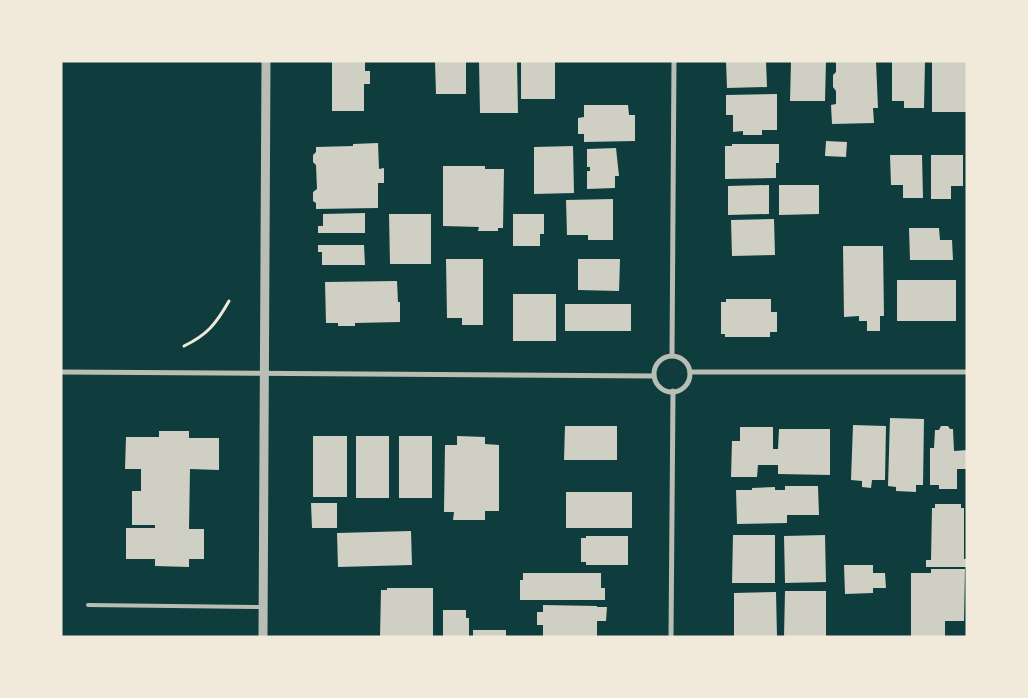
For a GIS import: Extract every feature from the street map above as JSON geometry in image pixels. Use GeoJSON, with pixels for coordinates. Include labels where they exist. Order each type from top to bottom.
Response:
{"type":"FeatureCollection","features":[{"type":"Feature","properties":{"kind":"street"},"geometry":{"type":"LineString","coordinates":[[263,637],[266,61]]}},
{"type":"Feature","properties":{"kind":"street"},"geometry":{"type":"LineString","coordinates":[[672,356],[674,61]]}},
{"type":"Feature","properties":{"kind":"street"},"geometry":{"type":"LineString","coordinates":[[672,356],[682,358],[687,362],[690,372],[686,385],[681,389],[670,392],[659,387],[654,376],[659,360],[672,356]]}},
{"type":"Feature","properties":{"kind":"street"},"geometry":{"type":"LineString","coordinates":[[61,372],[654,376]]}},
{"type":"Feature","properties":{"kind":"street"},"geometry":{"type":"LineString","coordinates":[[690,372],[967,372]]}},
{"type":"Feature","properties":{"kind":"street"},"geometry":{"type":"LineString","coordinates":[[671,637],[673,391]]}},
{"type":"Feature","properties":{"kind":"lane"},"geometry":{"type":"LineString","coordinates":[[88,605],[263,608]]}},
{"type":"Feature","properties":{"kind":"path"},"geometry":{"type":"LineString","coordinates":[[184,346],[206,333],[229,301]]}},
{"type":"Feature","properties":{"kind":"building"},"geometry":{"type":"Polygon","coordinates":[[[332,61],[365,61],[365,71],[370,71],[370,84],[364,84],[364,111],[332,111],[332,61]]]}},
{"type":"Feature","properties":{"kind":"building"},"geometry":{"type":"Polygon","coordinates":[[[466,61],[466,94],[436,94],[435,62],[466,61]]]}},
{"type":"Feature","properties":{"kind":"building"},"geometry":{"type":"Polygon","coordinates":[[[479,61],[517,61],[518,113],[480,113],[479,61]]]}},
{"type":"Feature","properties":{"kind":"building"},"geometry":{"type":"Polygon","coordinates":[[[521,61],[555,61],[555,99],[521,99],[521,61]]]}},
{"type":"Feature","properties":{"kind":"building"},"geometry":{"type":"Polygon","coordinates":[[[726,61],[766,61],[767,87],[727,88],[726,61]]]}},
{"type":"Feature","properties":{"kind":"building"},"geometry":{"type":"Polygon","coordinates":[[[826,61],[825,101],[790,101],[791,62],[826,61]]]}},
{"type":"Feature","properties":{"kind":"building"},"geometry":{"type":"Polygon","coordinates":[[[834,61],[876,61],[878,108],[873,108],[874,123],[832,124],[831,105],[836,104],[836,91],[833,87],[833,75],[836,72],[836,63],[834,61]]]}},
{"type":"Feature","properties":{"kind":"building"},"geometry":{"type":"Polygon","coordinates":[[[892,61],[925,61],[924,108],[904,108],[904,101],[892,101],[892,61]]]}},
{"type":"Feature","properties":{"kind":"building"},"geometry":{"type":"Polygon","coordinates":[[[932,62],[967,62],[967,112],[932,112],[932,62]]]}},
{"type":"Feature","properties":{"kind":"building"},"geometry":{"type":"Polygon","coordinates":[[[777,94],[777,130],[762,130],[762,135],[743,135],[743,131],[733,132],[733,115],[726,115],[726,95],[777,94]]]}},
{"type":"Feature","properties":{"kind":"building"},"geometry":{"type":"Polygon","coordinates":[[[584,105],[628,105],[629,115],[635,115],[635,141],[584,142],[584,134],[578,134],[578,118],[584,117],[584,105]]]}},
{"type":"Feature","properties":{"kind":"building"},"geometry":{"type":"Polygon","coordinates":[[[826,141],[847,142],[846,157],[825,156],[826,141]]]}},
{"type":"Feature","properties":{"kind":"building"},"geometry":{"type":"Polygon","coordinates":[[[378,143],[379,169],[384,168],[384,183],[378,183],[378,208],[316,209],[316,203],[313,201],[313,192],[317,189],[316,165],[313,162],[313,155],[316,152],[316,147],[378,143]]]}},
{"type":"Feature","properties":{"kind":"building"},"geometry":{"type":"Polygon","coordinates":[[[732,144],[779,144],[779,163],[776,163],[776,178],[725,179],[725,146],[732,146],[732,144]]]}},
{"type":"Feature","properties":{"kind":"building"},"geometry":{"type":"Polygon","coordinates":[[[573,146],[574,193],[534,194],[534,147],[573,146]]]}},
{"type":"Feature","properties":{"kind":"building"},"geometry":{"type":"Polygon","coordinates":[[[616,148],[619,176],[615,176],[615,188],[587,189],[587,171],[590,171],[590,167],[587,167],[587,149],[616,148]]]}},
{"type":"Feature","properties":{"kind":"building"},"geometry":{"type":"Polygon","coordinates":[[[890,155],[922,155],[923,198],[903,198],[903,185],[891,185],[890,155]]]}},
{"type":"Feature","properties":{"kind":"building"},"geometry":{"type":"Polygon","coordinates":[[[931,155],[963,155],[963,186],[951,186],[951,199],[931,199],[931,155]]]}},
{"type":"Feature","properties":{"kind":"building"},"geometry":{"type":"Polygon","coordinates":[[[443,166],[485,166],[485,169],[504,169],[503,228],[498,228],[498,231],[478,231],[479,227],[443,226],[443,166]]]}},
{"type":"Feature","properties":{"kind":"building"},"geometry":{"type":"Polygon","coordinates":[[[769,185],[769,214],[728,215],[728,186],[769,185]]]}},
{"type":"Feature","properties":{"kind":"building"},"geometry":{"type":"Polygon","coordinates":[[[779,185],[819,185],[819,214],[779,215],[779,185]]]}},
{"type":"Feature","properties":{"kind":"building"},"geometry":{"type":"Polygon","coordinates":[[[613,199],[613,240],[588,240],[588,235],[567,235],[566,200],[613,199]]]}},
{"type":"Feature","properties":{"kind":"building"},"geometry":{"type":"Polygon","coordinates":[[[365,213],[365,233],[318,233],[318,226],[323,226],[323,214],[365,213]]]}},
{"type":"Feature","properties":{"kind":"building"},"geometry":{"type":"Polygon","coordinates":[[[389,214],[431,214],[431,264],[390,264],[389,214]]]}},
{"type":"Feature","properties":{"kind":"building"},"geometry":{"type":"Polygon","coordinates":[[[513,214],[544,214],[544,234],[540,234],[540,246],[513,246],[513,214]]]}},
{"type":"Feature","properties":{"kind":"building"},"geometry":{"type":"Polygon","coordinates":[[[774,219],[775,255],[732,256],[731,220],[774,219]]]}},
{"type":"Feature","properties":{"kind":"building"},"geometry":{"type":"Polygon","coordinates":[[[909,228],[939,228],[940,240],[952,240],[953,260],[910,260],[909,228]]]}},
{"type":"Feature","properties":{"kind":"building"},"geometry":{"type":"Polygon","coordinates":[[[318,245],[364,245],[365,265],[322,265],[322,252],[318,252],[318,245]]]}},
{"type":"Feature","properties":{"kind":"building"},"geometry":{"type":"Polygon","coordinates":[[[843,246],[883,246],[884,316],[880,316],[880,331],[867,331],[867,321],[859,321],[859,316],[844,317],[843,246]]]}},
{"type":"Feature","properties":{"kind":"building"},"geometry":{"type":"Polygon","coordinates":[[[446,259],[483,259],[483,325],[462,325],[462,318],[447,318],[446,259]]]}},
{"type":"Feature","properties":{"kind":"building"},"geometry":{"type":"Polygon","coordinates":[[[578,259],[620,259],[619,291],[578,290],[578,259]]]}},
{"type":"Feature","properties":{"kind":"building"},"geometry":{"type":"Polygon","coordinates":[[[897,280],[956,280],[956,321],[897,321],[897,280]]]}},
{"type":"Feature","properties":{"kind":"building"},"geometry":{"type":"Polygon","coordinates":[[[397,281],[400,322],[355,323],[355,326],[338,326],[338,323],[326,323],[325,282],[397,281]]]}},
{"type":"Feature","properties":{"kind":"building"},"geometry":{"type":"Polygon","coordinates":[[[513,294],[556,294],[556,341],[513,341],[513,294]]]}},
{"type":"Feature","properties":{"kind":"building"},"geometry":{"type":"Polygon","coordinates":[[[726,299],[771,299],[771,312],[777,312],[777,332],[770,332],[770,337],[725,337],[725,334],[721,334],[721,302],[726,302],[726,299]]]}},
{"type":"Feature","properties":{"kind":"building"},"geometry":{"type":"Polygon","coordinates":[[[565,304],[631,304],[631,331],[565,331],[565,304]]]}},
{"type":"Feature","properties":{"kind":"building"},"geometry":{"type":"Polygon","coordinates":[[[890,418],[924,419],[923,485],[916,485],[916,492],[896,491],[896,487],[888,486],[890,418]]]}},
{"type":"Feature","properties":{"kind":"building"},"geometry":{"type":"Polygon","coordinates":[[[853,425],[886,426],[885,480],[872,480],[871,488],[862,487],[862,481],[851,480],[853,425]]]}},
{"type":"Feature","properties":{"kind":"building"},"geometry":{"type":"Polygon","coordinates":[[[565,426],[617,426],[617,460],[564,460],[565,426]]]}},
{"type":"Feature","properties":{"kind":"building"},"geometry":{"type":"Polygon","coordinates":[[[941,426],[948,426],[950,429],[953,429],[954,451],[967,450],[967,469],[957,469],[957,489],[939,489],[939,485],[930,485],[930,448],[934,448],[935,430],[939,430],[941,426]]]}},
{"type":"Feature","properties":{"kind":"building"},"geometry":{"type":"Polygon","coordinates":[[[740,427],[773,427],[773,449],[778,449],[779,429],[830,429],[830,475],[778,474],[778,465],[758,465],[757,477],[731,477],[732,441],[740,441],[740,427]]]}},
{"type":"Feature","properties":{"kind":"building"},"geometry":{"type":"Polygon","coordinates":[[[159,431],[189,431],[189,438],[219,438],[219,470],[190,469],[189,529],[204,529],[204,559],[189,559],[189,567],[155,566],[155,559],[126,559],[126,528],[155,528],[155,525],[132,525],[132,491],[141,491],[141,469],[125,469],[126,437],[159,437],[159,431]]]}},
{"type":"Feature","properties":{"kind":"building"},"geometry":{"type":"Polygon","coordinates":[[[313,436],[347,436],[347,497],[313,497],[313,436]]]}},
{"type":"Feature","properties":{"kind":"building"},"geometry":{"type":"Polygon","coordinates":[[[356,436],[389,436],[389,498],[356,498],[356,436]]]}},
{"type":"Feature","properties":{"kind":"building"},"geometry":{"type":"Polygon","coordinates":[[[399,436],[432,436],[432,498],[399,498],[399,436]]]}},
{"type":"Feature","properties":{"kind":"building"},"geometry":{"type":"Polygon","coordinates":[[[457,436],[485,437],[485,444],[499,445],[499,511],[485,511],[485,520],[453,520],[454,512],[444,512],[445,445],[457,445],[457,436]]]}},
{"type":"Feature","properties":{"kind":"building"},"geometry":{"type":"Polygon","coordinates":[[[785,486],[818,486],[819,515],[787,515],[787,523],[737,524],[736,490],[775,487],[775,490],[785,490],[785,486]]]}},
{"type":"Feature","properties":{"kind":"building"},"geometry":{"type":"Polygon","coordinates":[[[566,492],[632,492],[632,528],[566,528],[566,492]]]}},
{"type":"Feature","properties":{"kind":"building"},"geometry":{"type":"Polygon","coordinates":[[[311,503],[337,503],[337,528],[312,528],[311,503]]]}},
{"type":"Feature","properties":{"kind":"building"},"geometry":{"type":"Polygon","coordinates":[[[935,504],[961,504],[961,508],[964,508],[964,559],[967,559],[967,567],[926,567],[926,560],[931,560],[932,508],[935,508],[935,504]]]}},
{"type":"Feature","properties":{"kind":"building"},"geometry":{"type":"Polygon","coordinates":[[[411,531],[412,565],[338,567],[337,533],[411,531]]]}},
{"type":"Feature","properties":{"kind":"building"},"geometry":{"type":"Polygon","coordinates":[[[733,535],[775,535],[775,583],[732,583],[733,535]]]}},
{"type":"Feature","properties":{"kind":"building"},"geometry":{"type":"Polygon","coordinates":[[[825,535],[826,582],[785,583],[784,536],[825,535]]]}},
{"type":"Feature","properties":{"kind":"building"},"geometry":{"type":"Polygon","coordinates":[[[586,536],[628,536],[628,565],[586,565],[586,562],[581,562],[581,538],[586,538],[586,536]]]}},
{"type":"Feature","properties":{"kind":"building"},"geometry":{"type":"Polygon","coordinates":[[[844,565],[873,565],[873,573],[885,573],[886,588],[873,588],[873,593],[845,594],[844,565]]]}},
{"type":"Feature","properties":{"kind":"building"},"geometry":{"type":"Polygon","coordinates":[[[931,569],[965,569],[964,621],[945,621],[945,637],[911,637],[911,573],[931,573],[931,569]]]}},
{"type":"Feature","properties":{"kind":"building"},"geometry":{"type":"Polygon","coordinates":[[[523,573],[601,573],[601,588],[605,588],[605,600],[520,600],[520,580],[523,580],[523,573]]]}},
{"type":"Feature","properties":{"kind":"building"},"geometry":{"type":"Polygon","coordinates":[[[387,588],[433,588],[433,637],[380,637],[381,590],[387,590],[387,588]]]}},
{"type":"Feature","properties":{"kind":"building"},"geometry":{"type":"Polygon","coordinates":[[[785,591],[826,591],[826,637],[784,637],[785,591]]]}},
{"type":"Feature","properties":{"kind":"building"},"geometry":{"type":"Polygon","coordinates":[[[776,592],[777,637],[734,637],[734,593],[776,592]]]}},
{"type":"Feature","properties":{"kind":"building"},"geometry":{"type":"Polygon","coordinates":[[[543,605],[607,607],[606,621],[597,621],[597,637],[543,637],[543,625],[537,625],[537,612],[543,612],[543,605]]]}},
{"type":"Feature","properties":{"kind":"building"},"geometry":{"type":"Polygon","coordinates":[[[443,610],[466,610],[466,618],[469,618],[469,637],[443,637],[443,610]]]}},
{"type":"Feature","properties":{"kind":"building"},"geometry":{"type":"Polygon","coordinates":[[[473,630],[506,630],[506,637],[473,637],[473,630]]]}}]}
